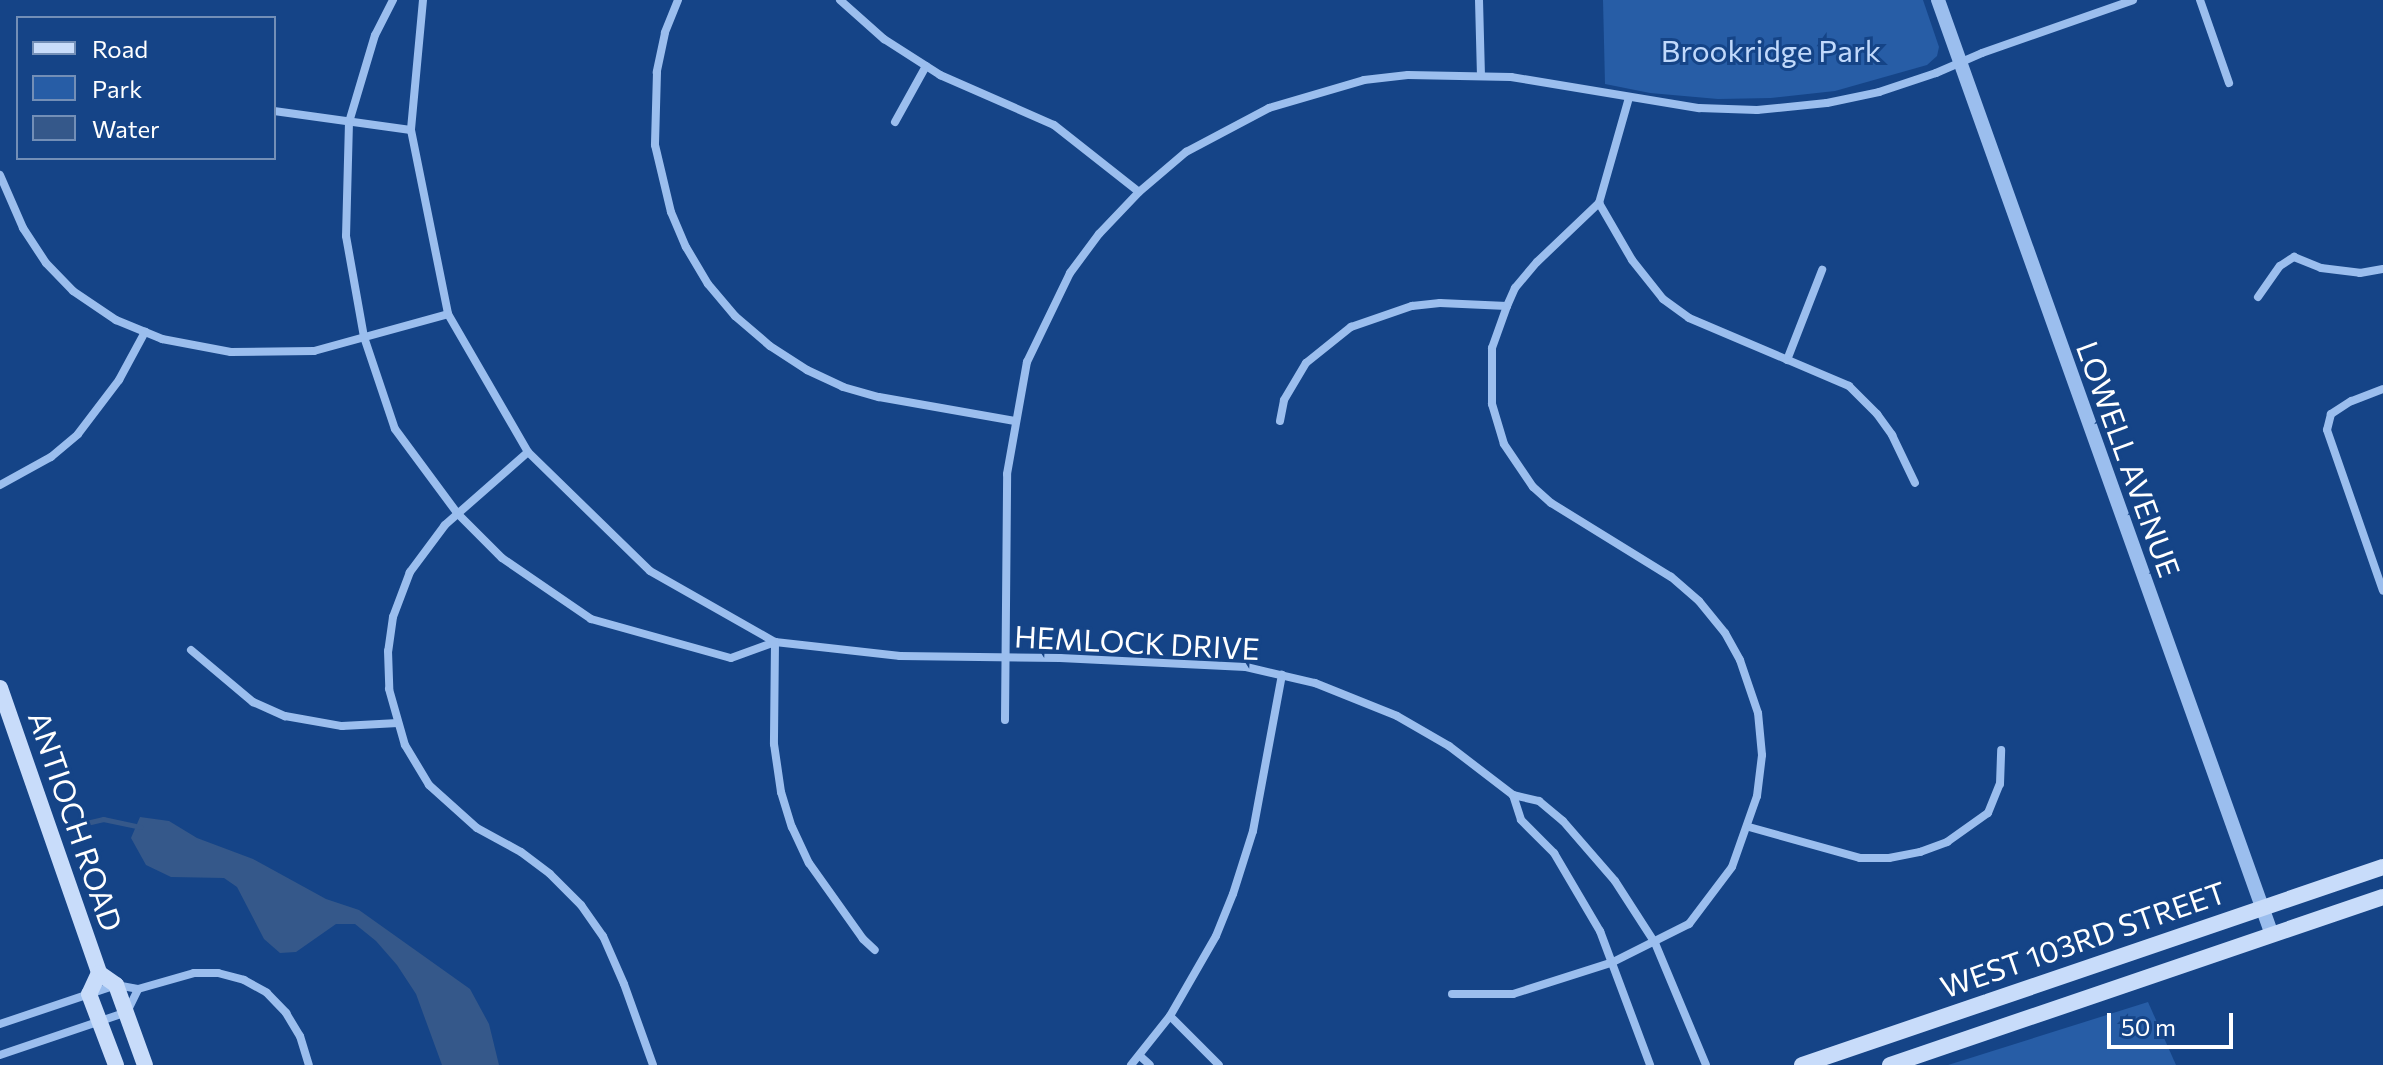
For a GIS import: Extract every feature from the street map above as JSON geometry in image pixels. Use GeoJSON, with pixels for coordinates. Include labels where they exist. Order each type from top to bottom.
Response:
{"type":"FeatureCollection","features":[{"type":"Feature","properties":{"kind":"main road","name":"ANTIOCH ROAD"},"geometry":{"type":"LineString","coordinates":[[0,688],[99,973],[116,985]]}},
{"type":"Feature","properties":{"kind":"main road","name":"WEST 103RD STREET"},"geometry":{"type":"LineString","coordinates":[[1802,1065],[2383,867]]}},
{"type":"Feature","properties":{"kind":"main road","name":"WEST 103RD STREET"},"geometry":{"type":"LineString","coordinates":[[1890,1065],[2383,897]]}},
{"type":"Feature","properties":{"kind":"main road","name":"ANTIOCH ROAD"},"geometry":{"type":"LineString","coordinates":[[89,994],[99,973]]}},
{"type":"Feature","properties":{"kind":"main road"},"geometry":{"type":"LineString","coordinates":[[116,985],[145,1065]]}},
{"type":"Feature","properties":{"kind":"main road"},"geometry":{"type":"LineString","coordinates":[[89,994],[116,1065]]}},
{"type":"Feature","properties":{"kind":"street","name":"HEMLOCK DRIVE"},"geometry":{"type":"LineString","coordinates":[[393,0],[375,35],[349,122],[346,236],[364,337],[395,429],[458,514],[502,558],[591,619],[731,658],[775,642]]}},
{"type":"Feature","properties":{"kind":"street","name":"HEMLOCK DRIVE"},"geometry":{"type":"LineString","coordinates":[[423,0],[411,130],[448,314],[528,452],[650,571],[775,642],[900,656],[1205,664],[1282,675],[1340,691],[1397,716],[1449,746],[1513,795],[1539,801],[1563,821],[1615,881],[1655,943],[1706,1065]]}},
{"type":"Feature","properties":{"kind":"street"},"geometry":{"type":"LineString","coordinates":[[678,0],[665,33],[657,72],[655,145],[671,212],[686,247],[708,284],[735,316],[770,346],[807,370],[843,387],[879,397],[1015,421]]}},
{"type":"Feature","properties":{"kind":"street"},"geometry":{"type":"LineString","coordinates":[[840,0],[884,39],[926,66],[1054,125],[1139,192]]}},
{"type":"Feature","properties":{"kind":"street"},"geometry":{"type":"LineString","coordinates":[[1479,0],[1481,75]]}},
{"type":"Feature","properties":{"kind":"street","name":"LOWELL AVENUE"},"geometry":{"type":"LineString","coordinates":[[1938,0],[2272,935]]}},
{"type":"Feature","properties":{"kind":"street"},"geometry":{"type":"LineString","coordinates":[[1005,720],[1007,474],[1027,362],[1052,307],[1099,234],[1139,192],[1186,152],[1225,128],[1313,93],[1364,80],[1408,75],[1481,75],[1699,108],[1743,110],[1813,104],[1879,92],[2133,0]]}},
{"type":"Feature","properties":{"kind":"street"},"geometry":{"type":"LineString","coordinates":[[2200,0],[2229,83]]}},
{"type":"Feature","properties":{"kind":"street"},"geometry":{"type":"LineString","coordinates":[[895,122],[926,66]]}},
{"type":"Feature","properties":{"kind":"street"},"geometry":{"type":"LineString","coordinates":[[1452,994],[1513,994],[1613,962],[1689,924],[1732,867],[1749,827],[1761,774],[1761,735],[1753,695],[1740,660],[1699,601],[1671,577],[1551,503],[1515,464],[1504,444],[1492,404],[1489,378],[1492,348],[1515,288],[1537,262],[1599,203],[1629,98]]}},
{"type":"Feature","properties":{"kind":"street"},"geometry":{"type":"LineString","coordinates":[[276,111],[411,130]]}},
{"type":"Feature","properties":{"kind":"street"},"geometry":{"type":"LineString","coordinates":[[0,175],[23,228],[46,263],[73,291],[98,309],[145,332],[193,346],[269,354],[314,351],[448,314]]}},
{"type":"Feature","properties":{"kind":"street"},"geometry":{"type":"LineString","coordinates":[[1599,203],[1632,260],[1663,299],[1689,318],[1832,377],[1862,397],[1892,435],[1915,483]]}},
{"type":"Feature","properties":{"kind":"street"},"geometry":{"type":"LineString","coordinates":[[2258,297],[2280,266],[2294,257],[2321,268],[2360,273],[2383,269]]}},
{"type":"Feature","properties":{"kind":"street"},"geometry":{"type":"LineString","coordinates":[[1787,360],[1822,270]]}},
{"type":"Feature","properties":{"kind":"street"},"geometry":{"type":"LineString","coordinates":[[1280,421],[1284,400],[1306,363],[1351,327],[1412,306],[1507,306]]}},
{"type":"Feature","properties":{"kind":"street"},"geometry":{"type":"LineString","coordinates":[[0,485],[51,457],[78,434],[119,380],[145,332]]}},
{"type":"Feature","properties":{"kind":"street"},"geometry":{"type":"LineString","coordinates":[[2383,389],[2351,401],[2331,414],[2327,430],[2383,591]]}},
{"type":"Feature","properties":{"kind":"street"},"geometry":{"type":"LineString","coordinates":[[528,452],[458,514],[427,547],[397,601],[388,651],[389,689],[405,745],[440,798],[477,828],[521,852],[550,874],[581,905],[603,936],[653,1065]]}},
{"type":"Feature","properties":{"kind":"street"},"geometry":{"type":"LineString","coordinates":[[775,642],[774,744],[788,815],[809,863],[863,939],[875,950]]}},
{"type":"Feature","properties":{"kind":"street"},"geometry":{"type":"LineString","coordinates":[[191,650],[253,702],[285,716],[342,726],[398,723]]}},
{"type":"Feature","properties":{"kind":"street"},"geometry":{"type":"LineString","coordinates":[[1131,1065],[1170,1016],[1216,936],[1233,894],[1258,801],[1282,675]]}},
{"type":"Feature","properties":{"kind":"street"},"geometry":{"type":"LineString","coordinates":[[1749,827],[1839,855],[1889,858],[1920,852],[1947,842],[1988,813],[2000,784],[2001,750]]}},
{"type":"Feature","properties":{"kind":"street","name":"HEMLOCK DRIVE"},"geometry":{"type":"LineString","coordinates":[[1513,795],[1521,820],[1554,853],[1578,889],[1613,962],[1650,1065]]}},
{"type":"Feature","properties":{"kind":"street"},"geometry":{"type":"LineString","coordinates":[[0,1024],[116,985],[138,989],[194,973],[218,973],[244,980],[267,993],[286,1013],[300,1036],[309,1065]]}},
{"type":"Feature","properties":{"kind":"street"},"geometry":{"type":"LineString","coordinates":[[0,1055],[127,1012],[138,989]]}},
{"type":"Feature","properties":{"kind":"street"},"geometry":{"type":"LineString","coordinates":[[1170,1016],[1219,1065]]}},
{"type":"Feature","properties":{"kind":"street"},"geometry":{"type":"LineString","coordinates":[[1140,1056],[1150,1065]]}},
{"type":"Feature","properties":{"kind":"green space","name":"Brookridge Park"},"geometry":{"type":"Polygon","coordinates":[[[1603,0],[1923,0],[1939,47],[1937,56],[1927,65],[1835,91],[1771,98],[1718,99],[1650,93],[1605,84],[1603,0]]]}},
{"type":"Feature","properties":{"kind":"green space"},"geometry":{"type":"Polygon","coordinates":[[[2148,1002],[2176,1065],[1948,1065],[2148,1002]]]}},
{"type":"Feature","properties":{"kind":"water"},"geometry":{"type":"Polygon","coordinates":[[[140,817],[169,821],[197,838],[253,859],[326,899],[359,910],[470,989],[489,1024],[499,1065],[442,1065],[416,994],[397,965],[376,941],[355,924],[336,924],[296,952],[280,953],[264,939],[237,887],[224,878],[171,877],[146,865],[131,838],[140,817]]]}},
{"type":"Feature","properties":{"kind":"waterway"},"geometry":{"type":"LineString","coordinates":[[82,824],[103,819],[140,827]]}}]}
